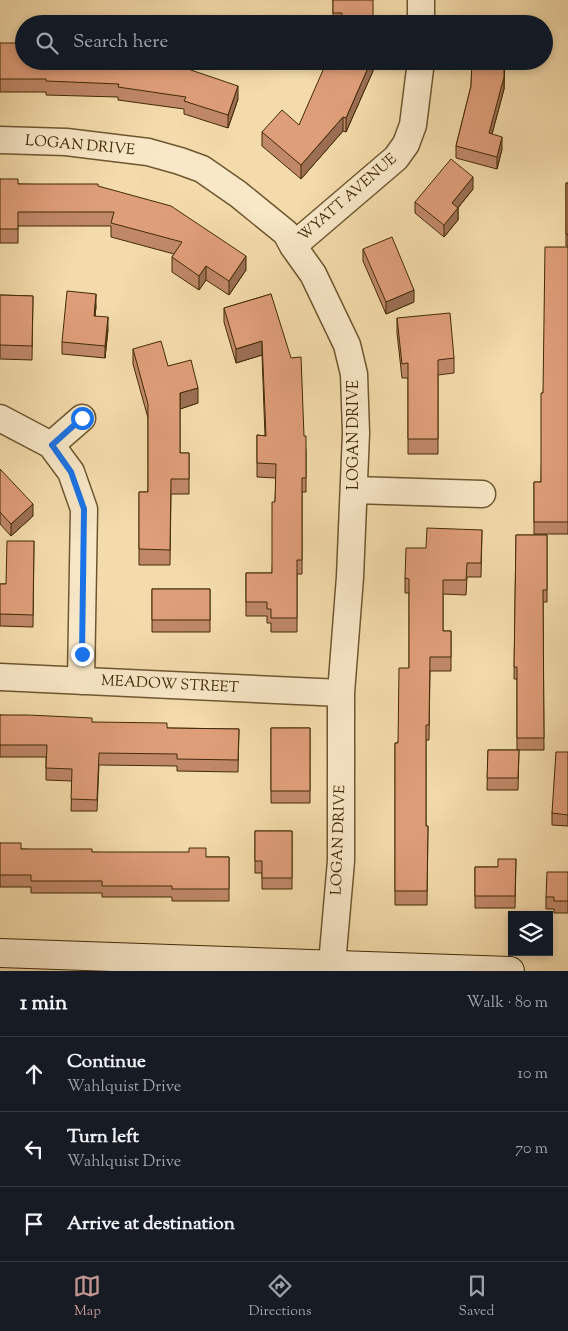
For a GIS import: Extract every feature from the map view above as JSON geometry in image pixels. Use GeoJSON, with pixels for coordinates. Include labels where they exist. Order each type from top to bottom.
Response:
{"type":"FeatureCollection","features":[{"type":"Feature","properties":{"kind":"street"},"geometry":{"type":"LineString","coordinates":[[421,0],[421,15]]}},
{"type":"Feature","properties":{"kind":"street","name":"WYATT AVENUE"},"geometry":{"type":"LineString","coordinates":[[293,246],[396,158],[406,144],[413,125],[420,70]]}},
{"type":"Feature","properties":{"kind":"street","name":"LOGAN DRIVE"},"geometry":{"type":"LineString","coordinates":[[0,140],[75,143],[148,152],[202,169],[238,194],[286,233],[313,274],[347,345],[354,374],[356,433],[350,577],[341,693],[341,861],[332,964]]}},
{"type":"Feature","properties":{"kind":"street"},"geometry":{"type":"LineString","coordinates":[[0,418],[52,445],[71,472],[84,509],[81,681]]}},
{"type":"Feature","properties":{"kind":"street"},"geometry":{"type":"LineString","coordinates":[[52,445],[82,418]]}},
{"type":"Feature","properties":{"kind":"street"},"geometry":{"type":"LineString","coordinates":[[354,490],[482,494]]}},
{"type":"Feature","properties":{"kind":"street","name":"MEADOW STREET"},"geometry":{"type":"LineString","coordinates":[[0,677],[341,693]]}},
{"type":"Feature","properties":{"kind":"street"},"geometry":{"type":"LineString","coordinates":[[0,953],[510,971]]}},
{"type":"Feature","properties":{"kind":"building"},"geometry":{"type":"Polygon","coordinates":[[[333,0],[373,0],[373,15],[342,15],[342,13],[333,13],[333,0]]]}},
{"type":"Feature","properties":{"kind":"building"},"geometry":{"type":"Polygon","coordinates":[[[0,43],[15,43],[15,70],[191,70],[238,86],[228,115],[184,101],[186,97],[118,87],[119,84],[46,81],[46,79],[0,79],[0,43]]]}},
{"type":"Feature","properties":{"kind":"building"},"geometry":{"type":"Polygon","coordinates":[[[323,70],[367,70],[346,118],[343,117],[301,165],[262,132],[282,110],[299,125],[323,70]]]}},
{"type":"Feature","properties":{"kind":"building"},"geometry":{"type":"Polygon","coordinates":[[[472,70],[504,70],[504,77],[489,133],[502,137],[497,157],[456,146],[471,86],[472,70]]]}},
{"type":"Feature","properties":{"kind":"building"},"geometry":{"type":"Polygon","coordinates":[[[451,159],[473,177],[452,203],[458,208],[444,225],[415,202],[451,159]]]}},
{"type":"Feature","properties":{"kind":"building"},"geometry":{"type":"Polygon","coordinates":[[[0,179],[18,179],[18,184],[98,184],[98,186],[171,206],[246,256],[229,281],[206,266],[199,276],[172,257],[182,242],[111,223],[114,212],[18,212],[18,229],[0,229],[0,179]]]}},
{"type":"Feature","properties":{"kind":"building"},"geometry":{"type":"Polygon","coordinates":[[[566,183],[568,183],[568,234],[566,234],[566,183]]]}},
{"type":"Feature","properties":{"kind":"building"},"geometry":{"type":"Polygon","coordinates":[[[392,237],[414,290],[386,302],[363,249],[392,237]]]}},
{"type":"Feature","properties":{"kind":"building"},"geometry":{"type":"Polygon","coordinates":[[[545,247],[568,247],[568,522],[534,522],[534,482],[541,482],[541,393],[543,393],[545,247]]]}},
{"type":"Feature","properties":{"kind":"building"},"geometry":{"type":"Polygon","coordinates":[[[67,291],[96,294],[94,316],[108,317],[105,346],[62,342],[67,291]]]}},
{"type":"Feature","properties":{"kind":"building"},"geometry":{"type":"Polygon","coordinates":[[[271,294],[291,358],[301,357],[304,436],[306,436],[306,478],[302,478],[302,560],[297,560],[297,618],[271,618],[271,609],[267,609],[267,602],[246,602],[246,573],[272,573],[272,502],[275,502],[276,464],[257,463],[257,435],[266,436],[262,341],[236,349],[224,308],[271,294]]]}},
{"type":"Feature","properties":{"kind":"building"},"geometry":{"type":"Polygon","coordinates":[[[0,295],[33,296],[32,346],[0,345],[0,295]]]}},
{"type":"Feature","properties":{"kind":"building"},"geometry":{"type":"Polygon","coordinates":[[[450,313],[454,358],[438,360],[438,439],[408,439],[408,363],[402,364],[397,318],[450,313]]]}},
{"type":"Feature","properties":{"kind":"building"},"geometry":{"type":"Polygon","coordinates":[[[161,341],[168,366],[191,360],[198,388],[180,393],[180,453],[189,453],[189,479],[171,479],[170,550],[139,549],[139,492],[148,492],[148,404],[133,349],[161,341]]]}},
{"type":"Feature","properties":{"kind":"building"},"geometry":{"type":"Polygon","coordinates":[[[0,469],[33,504],[11,524],[0,512],[0,469]]]}},
{"type":"Feature","properties":{"kind":"building"},"geometry":{"type":"Polygon","coordinates":[[[427,528],[482,530],[481,563],[467,563],[466,580],[443,580],[443,631],[451,631],[451,657],[430,657],[429,725],[426,725],[427,891],[395,891],[395,743],[398,743],[399,668],[409,668],[409,579],[405,578],[406,548],[426,548],[427,528]]]}},
{"type":"Feature","properties":{"kind":"building"},"geometry":{"type":"Polygon","coordinates":[[[516,535],[547,535],[547,590],[543,590],[544,738],[517,738],[517,667],[514,667],[516,535]]]}},
{"type":"Feature","properties":{"kind":"building"},"geometry":{"type":"Polygon","coordinates":[[[7,541],[34,541],[33,615],[0,614],[0,584],[6,584],[7,541]]]}},
{"type":"Feature","properties":{"kind":"building"},"geometry":{"type":"Polygon","coordinates":[[[152,589],[210,589],[210,620],[152,620],[152,589]]]}},
{"type":"Feature","properties":{"kind":"building"},"geometry":{"type":"Polygon","coordinates":[[[0,715],[92,718],[92,722],[167,723],[167,728],[239,729],[238,760],[177,759],[177,754],[99,753],[97,800],[71,799],[72,769],[46,768],[47,745],[0,745],[0,715]]]}},
{"type":"Feature","properties":{"kind":"building"},"geometry":{"type":"Polygon","coordinates":[[[271,728],[310,728],[310,791],[271,791],[271,728]]]}},
{"type":"Feature","properties":{"kind":"building"},"geometry":{"type":"Polygon","coordinates":[[[488,750],[519,750],[518,778],[487,778],[488,750]]]}},
{"type":"Feature","properties":{"kind":"building"},"geometry":{"type":"Polygon","coordinates":[[[556,752],[568,752],[568,815],[552,813],[556,752]]]}},
{"type":"Feature","properties":{"kind":"building"},"geometry":{"type":"Polygon","coordinates":[[[255,831],[292,831],[292,878],[262,878],[262,861],[255,861],[255,831]]]}},
{"type":"Feature","properties":{"kind":"building"},"geometry":{"type":"Polygon","coordinates":[[[0,843],[21,843],[21,849],[92,849],[92,852],[189,852],[189,848],[206,848],[206,857],[229,857],[229,889],[172,889],[172,886],[102,886],[102,881],[31,881],[31,875],[0,875],[0,843]]]}},
{"type":"Feature","properties":{"kind":"building"},"geometry":{"type":"Polygon","coordinates":[[[498,859],[516,859],[515,896],[475,896],[475,867],[498,867],[498,859]]]}},
{"type":"Feature","properties":{"kind":"building"},"geometry":{"type":"Polygon","coordinates":[[[547,872],[568,872],[568,901],[554,901],[554,897],[546,897],[547,872]]]}},
{"type":"Feature","properties":{"kind":"route"},"geometry":{"type":"LineString","coordinates":[[82,418],[52,445],[71,472],[84,509],[82,654]]}}]}
